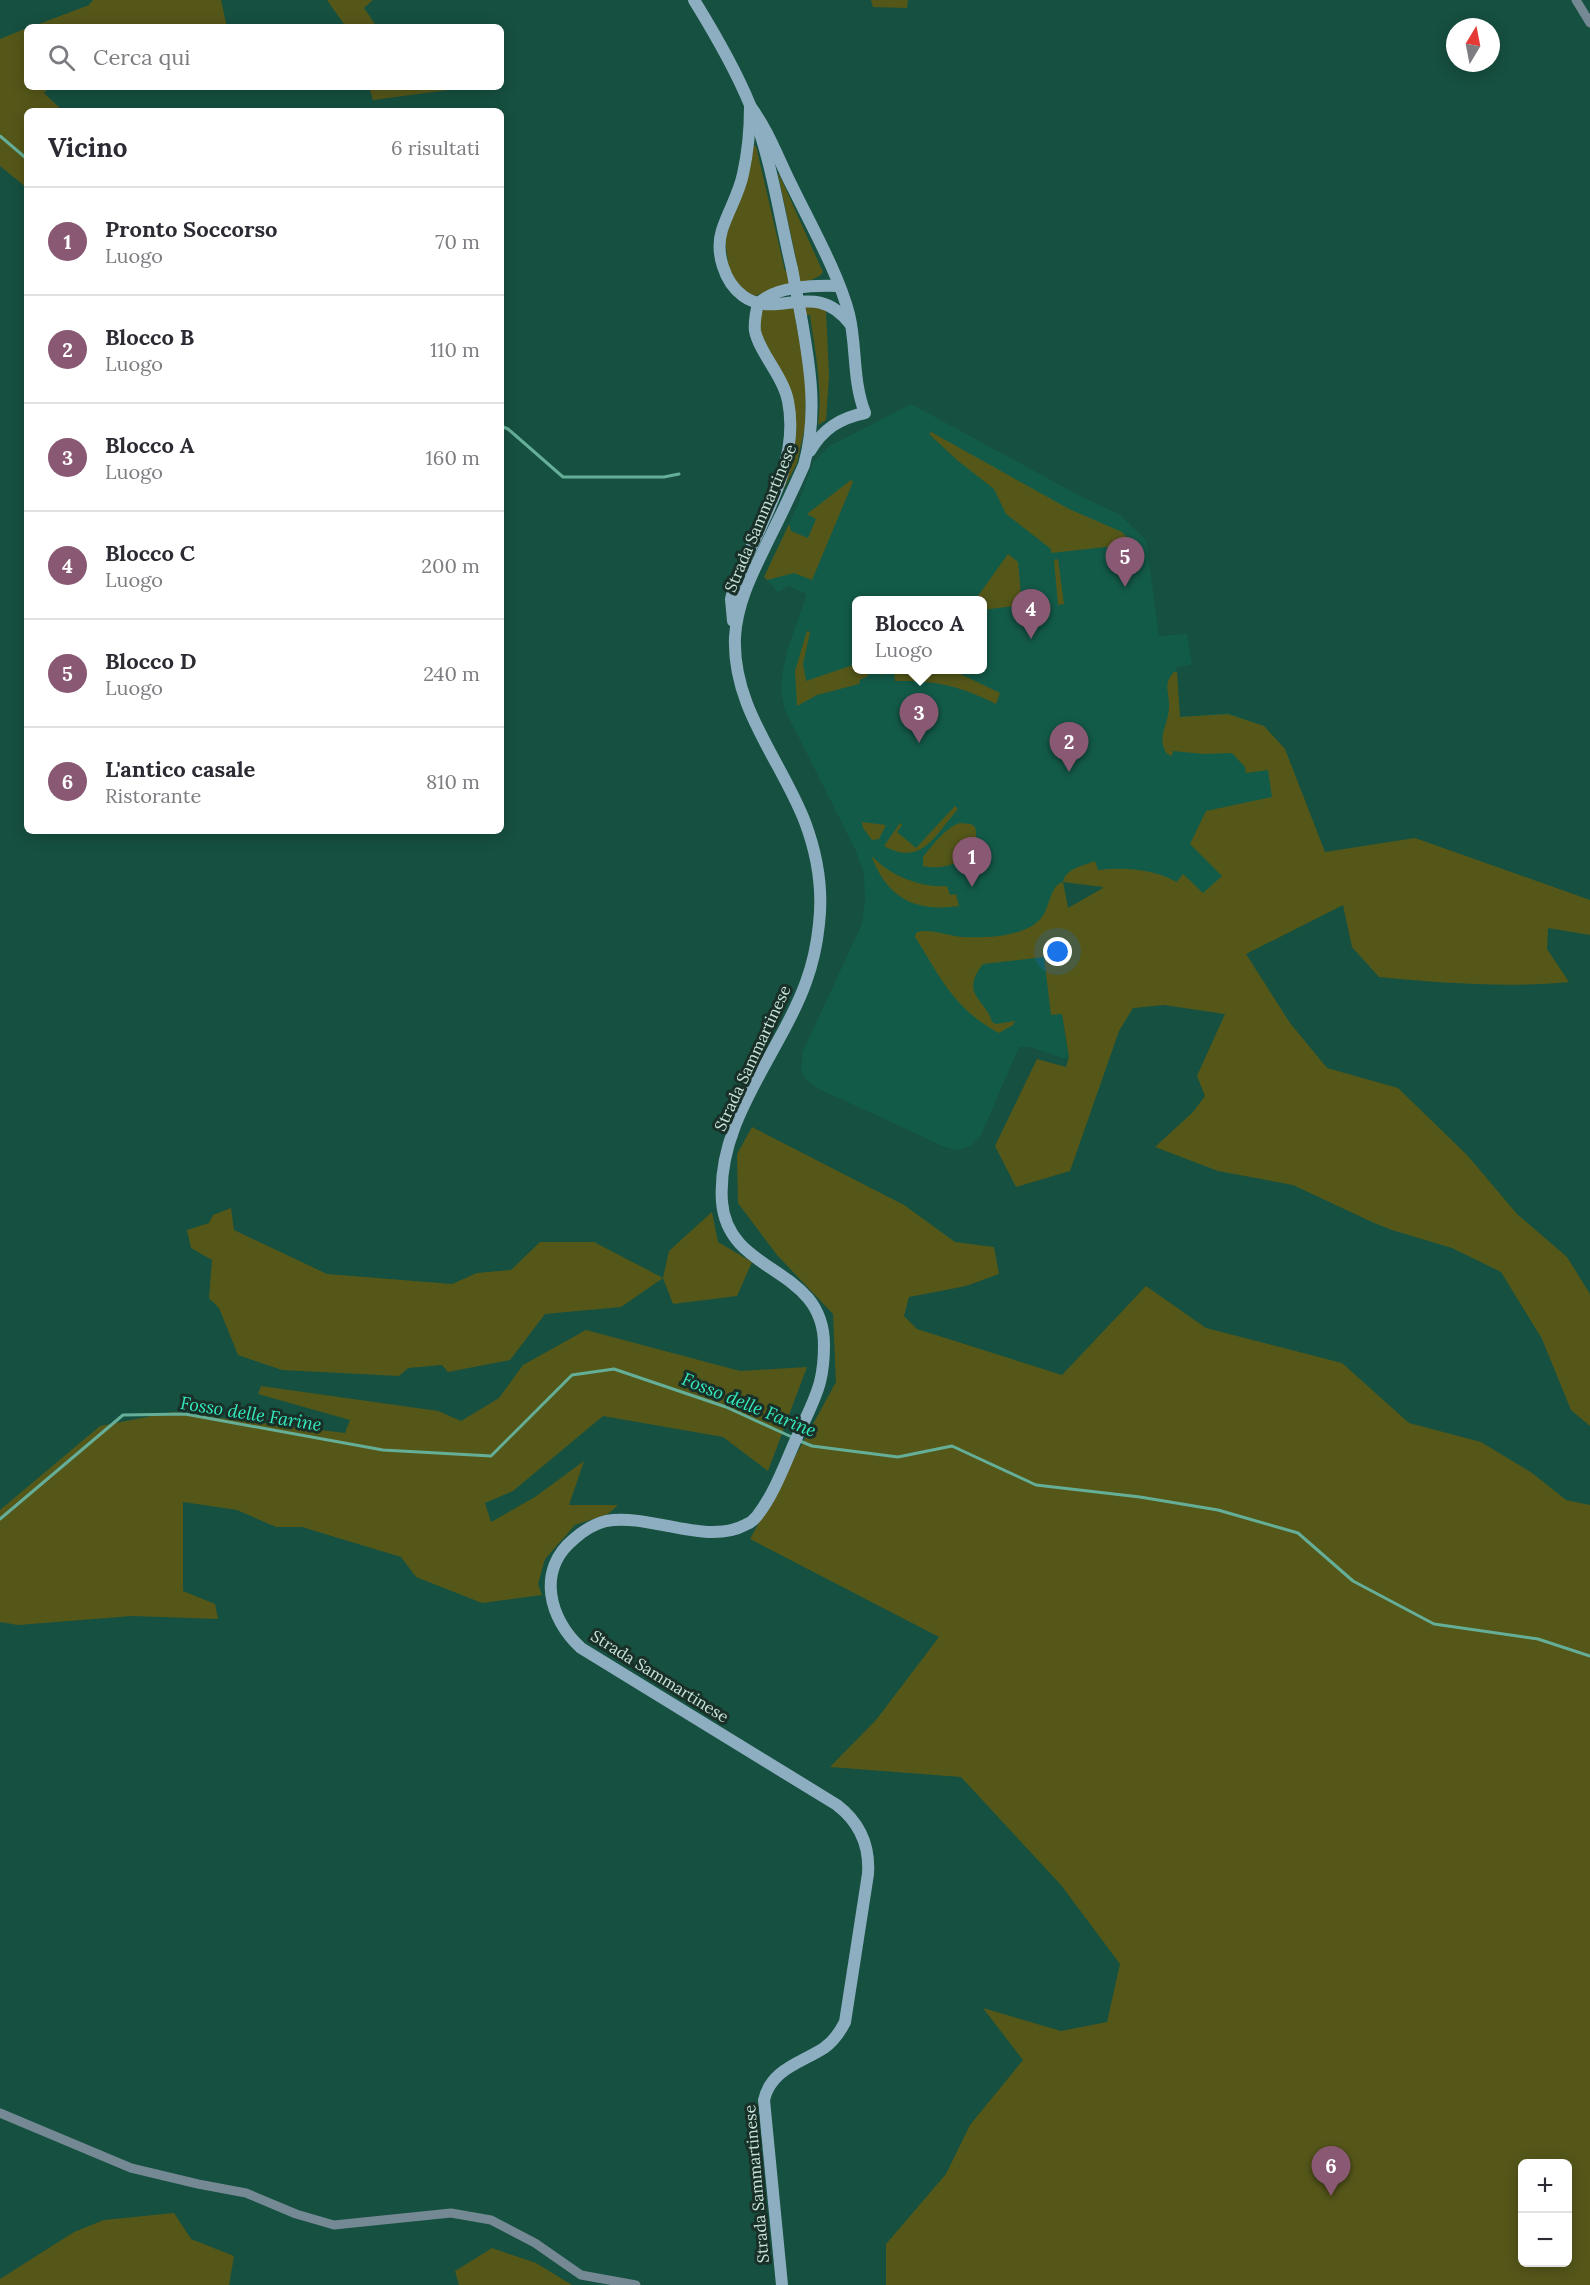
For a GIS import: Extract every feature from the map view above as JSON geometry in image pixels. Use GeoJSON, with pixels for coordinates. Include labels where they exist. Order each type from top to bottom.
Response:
{"type":"FeatureCollection","features":[{"type":"Feature","properties":{"kind":"main road","name":"Strada Sammartinese"},"geometry":{"type":"LineString","coordinates":[[694,0],[714,33],[750,106],[768,167],[792,269],[812,394],[809,444],[804,465],[745,590],[735,634],[738,674],[744,701],[805,822],[814,851],[819,885],[820,918],[816,948],[805,984],[734,1130],[725,1157],[722,1204],[726,1222],[742,1247],[809,1297],[818,1310],[825,1344],[819,1384],[811,1405],[781,1473],[756,1517],[745,1525],[729,1531],[709,1532],[635,1520],[607,1521],[592,1526],[576,1537],[561,1552],[553,1571],[550,1589],[553,1606],[560,1623],[581,1648],[837,1805],[855,1822],[864,1838],[868,1855],[868,1874],[845,2022],[836,2037],[824,2048],[773,2079],[764,2100],[782,2285]]}},
{"type":"Feature","properties":{"kind":"main road"},"geometry":{"type":"LineString","coordinates":[[750,106],[749,136],[743,176],[721,233],[720,254],[724,270],[733,286],[744,297],[758,304],[794,301],[816,296],[839,286]]}},
{"type":"Feature","properties":{"kind":"main road"},"geometry":{"type":"LineString","coordinates":[[750,106],[767,133],[847,304],[852,327],[856,377],[865,413],[844,419],[831,426],[813,445],[804,465]]}},
{"type":"Feature","properties":{"kind":"main road"},"geometry":{"type":"LineString","coordinates":[[735,634],[732,592],[780,479],[790,425],[786,395],[757,337],[755,322],[758,304],[769,295],[800,288],[839,286]]}},
{"type":"Feature","properties":{"kind":"main road"},"geometry":{"type":"LineString","coordinates":[[794,301],[812,301],[828,306],[842,314],[852,327]]}},
{"type":"Feature","properties":{"kind":"street"},"geometry":{"type":"LineString","coordinates":[[1576,0],[1590,23]]}},
{"type":"Feature","properties":{"kind":"street"},"geometry":{"type":"LineString","coordinates":[[0,2113],[131,2168],[246,2193],[297,2214],[334,2225],[451,2213],[491,2220],[535,2243],[581,2275],[636,2285]]}},
{"type":"Feature","properties":{"kind":"shaded area"},"geometry":{"type":"Polygon","coordinates":[[[93,0],[221,0],[226,24],[39,24],[89,5],[93,0]]]}},
{"type":"Feature","properties":{"kind":"shaded area"},"geometry":{"type":"Polygon","coordinates":[[[327,0],[373,0],[364,8],[375,24],[344,24],[327,0]]]}},
{"type":"Feature","properties":{"kind":"shaded area"},"geometry":{"type":"Polygon","coordinates":[[[871,0],[908,0],[907,8],[873,7],[871,0]]]}},
{"type":"Feature","properties":{"kind":"shaded area"},"geometry":{"type":"Polygon","coordinates":[[[24,29],[24,90],[47,90],[44,93],[60,108],[24,108],[24,186],[0,166],[0,39],[24,29]]]}},
{"type":"Feature","properties":{"kind":"shaded area"},"geometry":{"type":"Polygon","coordinates":[[[370,90],[448,90],[373,100],[370,90]]]}},
{"type":"Feature","properties":{"kind":"shaded area"},"geometry":{"type":"Polygon","coordinates":[[[753,146],[756,146],[785,271],[798,268],[778,174],[823,272],[812,280],[756,296],[747,293],[737,283],[729,269],[725,240],[753,146]]]}},
{"type":"Feature","properties":{"kind":"shaded area"},"geometry":{"type":"Polygon","coordinates":[[[803,304],[826,310],[829,376],[826,420],[818,425],[819,383],[810,315],[795,317],[806,377],[805,427],[797,463],[772,512],[789,465],[780,369],[761,336],[760,322],[762,311],[765,309],[803,304]]]}},
{"type":"Feature","properties":{"kind":"shaded area"},"geometry":{"type":"Polygon","coordinates":[[[911,404],[1084,498],[1119,514],[1146,540],[1159,636],[1187,634],[1192,664],[1176,668],[1179,717],[1228,713],[1264,726],[1285,749],[1247,899],[1063,882],[1075,949],[1063,1023],[1069,1057],[1063,1058],[1031,1047],[1019,1047],[981,1135],[970,1146],[959,1150],[945,1147],[817,1088],[805,1079],[801,1071],[803,1051],[862,924],[865,901],[864,874],[856,851],[785,710],[781,691],[788,648],[807,594],[789,586],[778,592],[764,577],[797,507],[813,463],[828,447],[911,404]]]}},
{"type":"Feature","properties":{"kind":"shaded area"},"geometry":{"type":"Polygon","coordinates":[[[931,432],[1069,509],[1122,532],[1133,544],[1051,553],[1051,549],[1006,514],[994,489],[957,460],[929,434],[931,432]]]}},
{"type":"Feature","properties":{"kind":"shaded area"},"geometry":{"type":"Polygon","coordinates":[[[851,480],[853,482],[812,580],[794,573],[767,580],[764,577],[789,524],[791,531],[808,538],[816,519],[807,514],[851,480]]]}},
{"type":"Feature","properties":{"kind":"shaded area"},"geometry":{"type":"Polygon","coordinates":[[[1008,554],[1018,562],[1022,605],[987,609],[987,596],[978,596],[1008,554]]]}},
{"type":"Feature","properties":{"kind":"shaded area"},"geometry":{"type":"Polygon","coordinates":[[[1058,559],[1064,604],[1058,605],[1054,560],[1058,559]]]}},
{"type":"Feature","properties":{"kind":"shaded area"},"geometry":{"type":"Polygon","coordinates":[[[807,631],[810,632],[803,664],[806,681],[852,665],[852,674],[868,674],[860,680],[859,684],[817,695],[797,706],[795,671],[807,631]]]}},
{"type":"Feature","properties":{"kind":"shaded area"},"geometry":{"type":"Polygon","coordinates":[[[1177,672],[1180,717],[1228,714],[1264,726],[1285,749],[1325,852],[1415,838],[1590,900],[1590,935],[1548,928],[1547,949],[1569,982],[1498,985],[1379,977],[1352,947],[1343,905],[1246,954],[1290,1023],[1327,1068],[1398,1088],[1467,1155],[1517,1214],[1567,1257],[1590,1294],[1590,1426],[1571,1410],[1542,1339],[1501,1272],[1452,1248],[1372,1222],[1293,1185],[1218,1171],[1155,1147],[1193,1112],[1205,1096],[1197,1076],[1225,1014],[1164,1005],[1133,1008],[1119,1031],[1070,1171],[1016,1187],[995,1146],[1037,1059],[1066,1067],[1069,1057],[1062,1014],[1051,1015],[1044,957],[983,964],[976,974],[973,983],[976,996],[992,1022],[996,1024],[1015,1021],[1013,1025],[999,1033],[971,1014],[950,991],[915,937],[916,933],[926,931],[962,937],[983,937],[1025,930],[1042,917],[1055,887],[1063,882],[1068,874],[1076,868],[1095,861],[1098,870],[1139,870],[1158,874],[1177,882],[1183,874],[1203,893],[1222,876],[1190,844],[1206,811],[1272,797],[1268,770],[1246,773],[1245,767],[1232,753],[1204,754],[1173,751],[1172,756],[1167,754],[1163,737],[1168,714],[1167,685],[1170,677],[1177,672]],[[1063,882],[1068,908],[1103,888],[1063,882]]]}},
{"type":"Feature","properties":{"kind":"shaded area"},"geometry":{"type":"Polygon","coordinates":[[[894,674],[960,674],[1000,693],[996,704],[947,685],[895,681],[894,674]]]}},
{"type":"Feature","properties":{"kind":"shaded area"},"geometry":{"type":"Polygon","coordinates":[[[955,806],[958,809],[927,845],[908,853],[897,852],[884,846],[900,823],[902,825],[897,832],[916,848],[955,806]]]}},
{"type":"Feature","properties":{"kind":"shaded area"},"geometry":{"type":"Polygon","coordinates":[[[862,822],[886,825],[879,839],[872,840],[863,828],[862,822]]]}},
{"type":"Feature","properties":{"kind":"shaded area"},"geometry":{"type":"Polygon","coordinates":[[[959,823],[971,824],[975,827],[974,847],[969,854],[943,867],[923,866],[923,857],[948,829],[959,823]]]}},
{"type":"Feature","properties":{"kind":"shaded area"},"geometry":{"type":"Polygon","coordinates":[[[873,857],[888,870],[917,883],[947,886],[950,895],[956,894],[959,906],[929,907],[905,900],[887,884],[873,857]]]}},
{"type":"Feature","properties":{"kind":"shaded area"},"geometry":{"type":"Polygon","coordinates":[[[752,1127],[904,1205],[955,1242],[994,1247],[999,1274],[966,1286],[909,1297],[904,1316],[917,1329],[1062,1375],[1146,1286],[1206,1328],[1342,1363],[1409,1423],[1481,1442],[1532,1473],[1566,1500],[1590,1505],[1590,2285],[886,2285],[886,2244],[946,2174],[970,2125],[1023,2060],[983,2008],[1061,2031],[1107,2022],[1120,1964],[1061,1885],[961,1777],[830,1767],[876,1720],[939,1637],[750,1539],[836,1382],[833,1314],[777,1255],[738,1203],[737,1154],[752,1127]]]}},
{"type":"Feature","properties":{"kind":"shaded area"},"geometry":{"type":"Polygon","coordinates":[[[231,1208],[234,1230],[327,1274],[452,1284],[477,1273],[511,1270],[540,1242],[594,1242],[663,1278],[621,1307],[545,1314],[510,1360],[448,1372],[442,1365],[408,1368],[399,1376],[282,1370],[238,1355],[219,1308],[209,1298],[212,1260],[191,1248],[187,1230],[209,1223],[213,1215],[231,1208]]]}},
{"type":"Feature","properties":{"kind":"shaded area"},"geometry":{"type":"Polygon","coordinates":[[[712,1212],[718,1242],[752,1262],[737,1296],[673,1304],[663,1278],[669,1251],[712,1212]]]}},
{"type":"Feature","properties":{"kind":"shaded area"},"geometry":{"type":"Polygon","coordinates":[[[586,1330],[740,1371],[807,1367],[768,1471],[723,1437],[603,1416],[513,1491],[485,1503],[491,1522],[535,1497],[584,1461],[569,1505],[618,1505],[608,1514],[575,1525],[545,1559],[538,1584],[542,1595],[482,1603],[416,1577],[401,1557],[302,1527],[276,1527],[237,1510],[183,1502],[183,1591],[215,1604],[218,1619],[132,1616],[18,1625],[0,1622],[0,1510],[100,1426],[173,1412],[345,1433],[350,1420],[258,1394],[261,1386],[438,1411],[461,1421],[499,1398],[523,1365],[586,1330]]]}},
{"type":"Feature","properties":{"kind":"shaded area"},"geometry":{"type":"Polygon","coordinates":[[[174,2213],[191,2239],[234,2256],[229,2285],[0,2285],[0,2279],[74,2232],[104,2220],[174,2213]]]}},
{"type":"Feature","properties":{"kind":"shaded area"},"geometry":{"type":"Polygon","coordinates":[[[492,2248],[536,2263],[572,2285],[459,2285],[455,2271],[492,2248]]]}},
{"type":"Feature","properties":{"kind":"waterway"},"geometry":{"type":"LineString","coordinates":[[0,136],[24,156]]}},
{"type":"Feature","properties":{"kind":"waterway"},"geometry":{"type":"LineString","coordinates":[[504,427],[563,477],[664,477],[679,474]]}},
{"type":"Feature","properties":{"kind":"waterway","name":"Fosso delle Farine"},"geometry":{"type":"LineString","coordinates":[[0,1519],[123,1415],[185,1414],[383,1450],[491,1456],[572,1375],[614,1369],[726,1407],[794,1438]]}},
{"type":"Feature","properties":{"kind":"waterway","name":"Fosso delle Farine"},"geometry":{"type":"LineString","coordinates":[[800,1441],[812,1446],[898,1457],[952,1446],[1036,1485],[1140,1497],[1218,1510],[1298,1533],[1353,1581],[1434,1624],[1538,1639],[1590,1656]]}},
{"type":"Feature","properties":{"kind":"place","name":"Blocco D"},"geometry":{"type":"Point","coordinates":[1125,587]}},
{"type":"Feature","properties":{"kind":"place","name":"Blocco C"},"geometry":{"type":"Point","coordinates":[1031,639]}},
{"type":"Feature","properties":{"kind":"place","name":"Blocco A"},"geometry":{"type":"Point","coordinates":[919,743]}},
{"type":"Feature","properties":{"kind":"place","name":"Blocco B"},"geometry":{"type":"Point","coordinates":[1069,772]}},
{"type":"Feature","properties":{"kind":"place","name":"Pronto Soccorso"},"geometry":{"type":"Point","coordinates":[972,887]}},
{"type":"Feature","properties":{"kind":"place","name":"L'antico casale"},"geometry":{"type":"Point","coordinates":[1331,2196]}}]}
